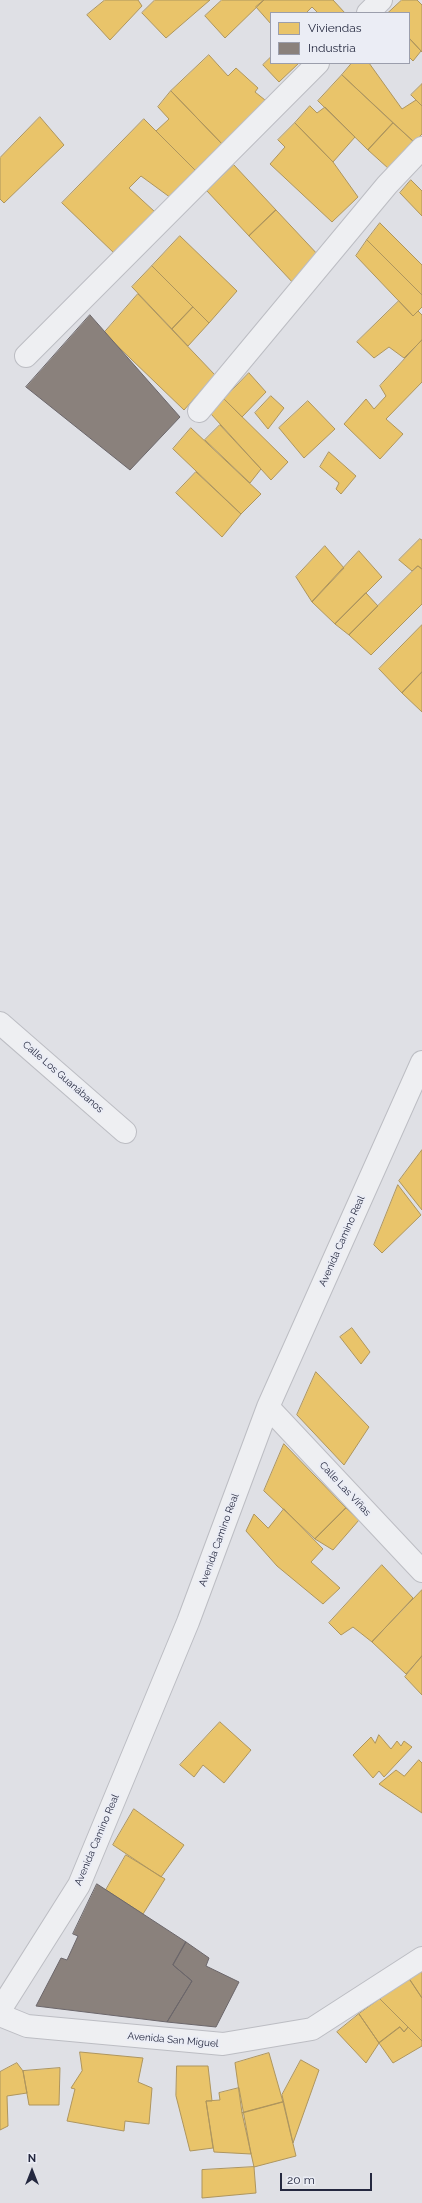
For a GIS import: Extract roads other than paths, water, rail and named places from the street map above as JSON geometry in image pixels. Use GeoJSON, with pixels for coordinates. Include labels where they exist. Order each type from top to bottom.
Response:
{"type":"FeatureCollection","features":[{"type":"Feature","properties":{"kind":"street"},"geometry":{"type":"LineString","coordinates":[[369,12],[381,0]]}},
{"type":"Feature","properties":{"kind":"street"},"geometry":{"type":"LineString","coordinates":[[26,356],[317,64]]}},
{"type":"Feature","properties":{"kind":"street"},"geometry":{"type":"LineString","coordinates":[[199,411],[387,185],[422,148]]}},
{"type":"Feature","properties":{"kind":"street","name":"Calle Los Guanábanos"},"geometry":{"type":"LineString","coordinates":[[0,1023],[125,1132]]}},
{"type":"Feature","properties":{"kind":"street","name":"Avenida Camino Real"},"geometry":{"type":"LineString","coordinates":[[0,2010],[79,1885],[188,1622],[268,1407],[422,1062]]}},
{"type":"Feature","properties":{"kind":"street","name":"Calle Las Viñas"},"geometry":{"type":"LineString","coordinates":[[268,1407],[422,1571]]}},
{"type":"Feature","properties":{"kind":"street","name":"Avenida San Miguel"},"geometry":{"type":"LineString","coordinates":[[0,2015],[27,2026],[223,2044],[312,2028],[422,1958]]}}]}
